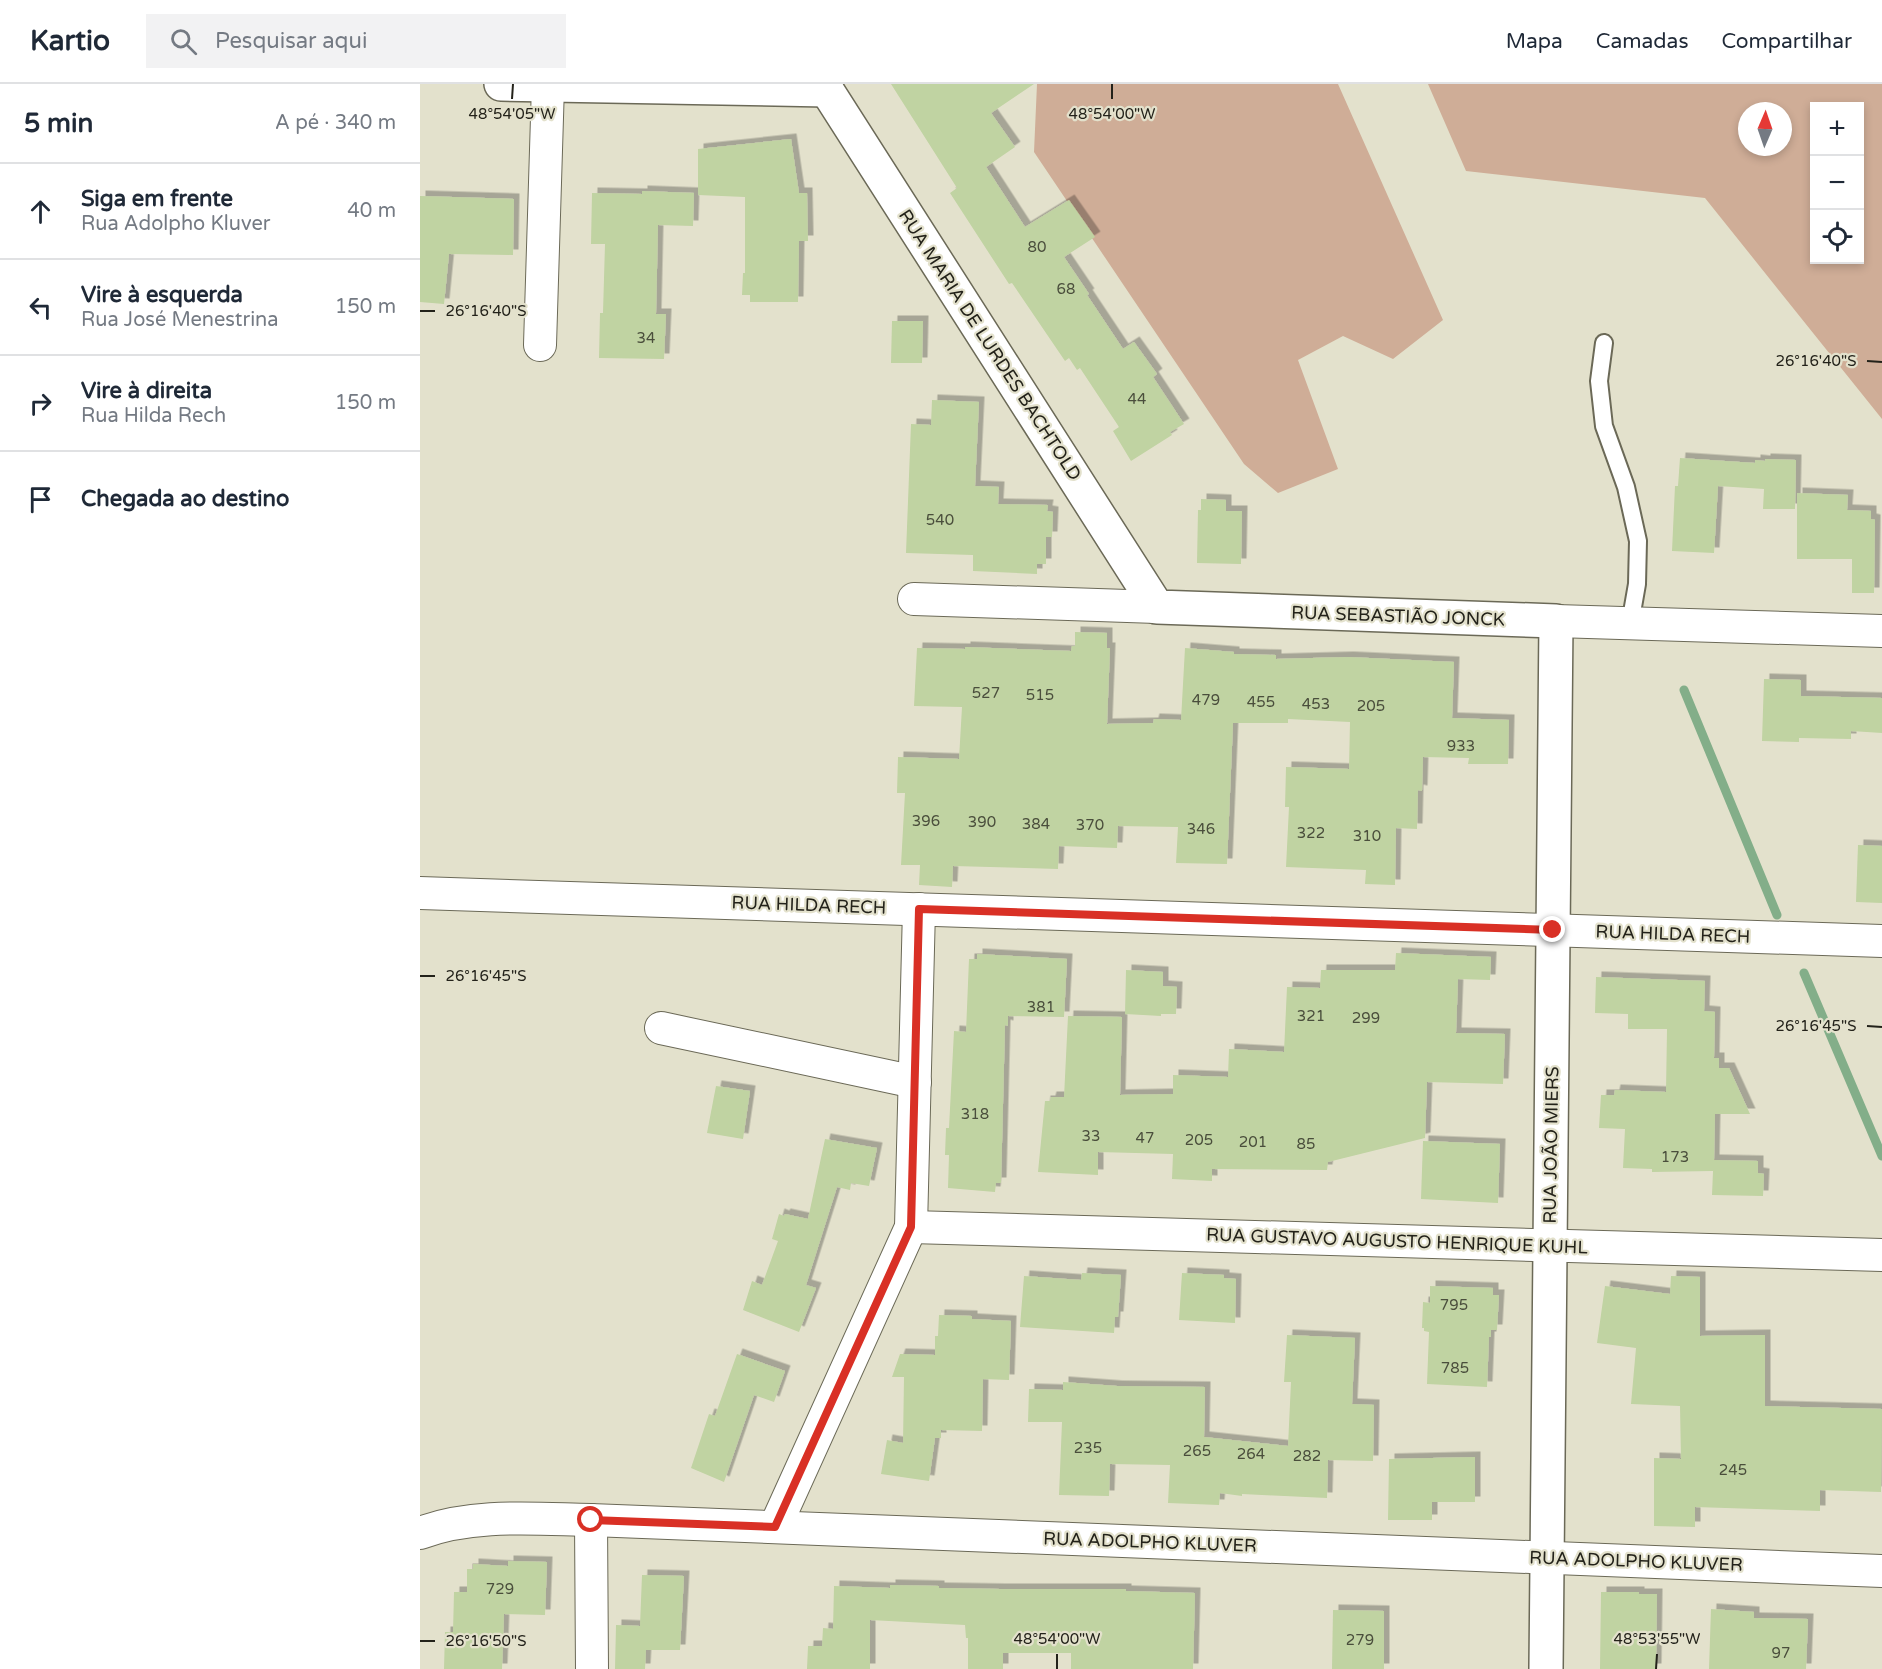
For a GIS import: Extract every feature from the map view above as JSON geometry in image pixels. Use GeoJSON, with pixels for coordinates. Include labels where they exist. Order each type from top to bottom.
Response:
{"type":"FeatureCollection","features":[{"type":"Feature","properties":{"kind":"street"},"geometry":{"type":"LineString","coordinates":[[501,84],[825,87]]}},
{"type":"Feature","properties":{"kind":"street"},"geometry":{"type":"LineString","coordinates":[[540,345],[548,85]]}},
{"type":"Feature","properties":{"kind":"street","name":"RUA MARIA DE LURDES BACHTOLD"},"geometry":{"type":"LineString","coordinates":[[825,87],[1157,607]]}},
{"type":"Feature","properties":{"kind":"street","name":"RUA SEBASTIÃO JONCK"},"geometry":{"type":"LineString","coordinates":[[914,599],[1882,631]]}},
{"type":"Feature","properties":{"kind":"street","name":"RUA JOÃO MIERS"},"geometry":{"type":"LineString","coordinates":[[1546,1669],[1556,621]]}},
{"type":"Feature","properties":{"kind":"street","name":"RUA HILDA RECH"},"geometry":{"type":"LineString","coordinates":[[420,893],[1882,941]]}},
{"type":"Feature","properties":{"kind":"street"},"geometry":{"type":"LineString","coordinates":[[775,1527],[911,1227],[919,909]]}},
{"type":"Feature","properties":{"kind":"street"},"geometry":{"type":"LineString","coordinates":[[661,1028],[915,1082]]}},
{"type":"Feature","properties":{"kind":"street","name":"RUA GUSTAVO AUGUSTO HENRIQUE KUHL"},"geometry":{"type":"LineString","coordinates":[[911,1227],[1882,1255]]}},
{"type":"Feature","properties":{"kind":"street","name":"RUA ADOLPHO KLUVER"},"geometry":{"type":"LineString","coordinates":[[420,1533],[433,1528],[466,1522],[508,1518],[591,1520],[1882,1571]]}},
{"type":"Feature","properties":{"kind":"street"},"geometry":{"type":"LineString","coordinates":[[591,1520],[592,1669]]}},
{"type":"Feature","properties":{"kind":"lane"},"geometry":{"type":"LineString","coordinates":[[1604,343],[1599,381],[1604,426],[1626,487],[1638,541],[1637,584],[1630,624]]}},
{"type":"Feature","properties":{"kind":"shaded area"},"geometry":{"type":"Polygon","coordinates":[[[1037,84],[1338,84],[1443,320],[1393,359],[1343,336],[1298,360],[1338,469],[1278,493],[1244,464],[1034,152],[1037,84]]]}},
{"type":"Feature","properties":{"kind":"shaded area"},"geometry":{"type":"Polygon","coordinates":[[[1428,84],[1882,84],[1882,419],[1705,198],[1466,171],[1428,84]]]}},
{"type":"Feature","properties":{"kind":"building"},"geometry":{"type":"Polygon","coordinates":[[[891,84],[1034,84],[991,113],[1015,147],[986,167],[1025,227],[1069,200],[1095,237],[1064,257],[1123,349],[1134,342],[1157,374],[1153,377],[1184,424],[1170,432],[1172,435],[1131,461],[1113,431],[1119,427],[1080,368],[1077,370],[1069,358],[1065,361],[1012,283],[1009,284],[950,193],[957,188],[891,84]]]}},
{"type":"Feature","properties":{"kind":"building"},"geometry":{"type":"Polygon","coordinates":[[[791,139],[799,193],[807,193],[808,241],[799,241],[798,302],[750,302],[750,295],[742,295],[743,273],[745,273],[745,197],[698,195],[698,149],[791,139]]]}},
{"type":"Feature","properties":{"kind":"building"},"geometry":{"type":"Polygon","coordinates":[[[642,191],[694,193],[693,226],[658,225],[656,314],[666,314],[664,359],[599,358],[605,244],[591,244],[592,193],[642,194],[642,191]]]}},
{"type":"Feature","properties":{"kind":"building"},"geometry":{"type":"Polygon","coordinates":[[[420,196],[514,199],[513,255],[449,254],[444,304],[420,302],[420,196]]]}},
{"type":"Feature","properties":{"kind":"building"},"geometry":{"type":"Polygon","coordinates":[[[892,321],[923,321],[922,363],[891,363],[892,321]]]}},
{"type":"Feature","properties":{"kind":"building"},"geometry":{"type":"Polygon","coordinates":[[[932,400],[979,402],[975,486],[999,487],[998,504],[1048,505],[1047,511],[1053,512],[1052,537],[1046,537],[1046,564],[1037,564],[1037,574],[973,571],[973,555],[906,553],[911,424],[931,425],[932,400]]]}},
{"type":"Feature","properties":{"kind":"building"},"geometry":{"type":"Polygon","coordinates":[[[1680,458],[1755,463],[1755,460],[1765,461],[1765,459],[1796,460],[1795,509],[1763,509],[1764,489],[1718,486],[1714,553],[1672,551],[1675,486],[1678,486],[1680,458]]]}},
{"type":"Feature","properties":{"kind":"building"},"geometry":{"type":"Polygon","coordinates":[[[1797,493],[1848,495],[1847,510],[1871,511],[1871,519],[1875,520],[1874,593],[1852,593],[1852,559],[1797,559],[1797,493]]]}},
{"type":"Feature","properties":{"kind":"building"},"geometry":{"type":"Polygon","coordinates":[[[1201,499],[1226,500],[1226,511],[1242,511],[1241,564],[1197,563],[1198,510],[1201,510],[1201,499]]]}},
{"type":"Feature","properties":{"kind":"building"},"geometry":{"type":"Polygon","coordinates":[[[1075,632],[1107,633],[1107,648],[1110,648],[1107,724],[1153,723],[1154,719],[1181,720],[1185,648],[1234,652],[1234,654],[1276,655],[1276,659],[1348,657],[1454,662],[1452,718],[1509,720],[1508,764],[1468,764],[1469,758],[1423,757],[1422,791],[1418,790],[1417,829],[1396,828],[1395,885],[1365,884],[1366,870],[1286,867],[1289,807],[1285,807],[1286,767],[1349,769],[1350,722],[1288,719],[1288,723],[1233,723],[1227,864],[1176,863],[1178,827],[1118,826],[1117,848],[1059,846],[1058,869],[953,866],[952,887],[919,885],[920,865],[901,865],[905,793],[897,793],[898,757],[959,759],[962,707],[914,706],[917,648],[965,649],[965,647],[1071,651],[1072,646],[1075,646],[1075,632]]]}},
{"type":"Feature","properties":{"kind":"building"},"geometry":{"type":"Polygon","coordinates":[[[1764,679],[1801,680],[1801,696],[1882,698],[1882,733],[1851,731],[1851,739],[1799,738],[1799,742],[1762,741],[1764,679]]]}},
{"type":"Feature","properties":{"kind":"building"},"geometry":{"type":"Polygon","coordinates":[[[1858,845],[1882,846],[1882,903],[1856,902],[1858,845]]]}},
{"type":"Feature","properties":{"kind":"building"},"geometry":{"type":"Polygon","coordinates":[[[1396,953],[1491,957],[1490,980],[1458,979],[1456,1033],[1505,1034],[1503,1084],[1427,1082],[1425,1138],[1328,1162],[1327,1170],[1212,1169],[1212,1181],[1172,1179],[1173,1154],[1098,1152],[1098,1175],[1038,1172],[1045,1101],[1050,1101],[1051,1097],[1064,1097],[1068,1016],[1122,1017],[1120,1095],[1173,1094],[1173,1075],[1228,1077],[1229,1049],[1284,1052],[1287,987],[1320,988],[1321,970],[1395,970],[1396,953]]]}},
{"type":"Feature","properties":{"kind":"building"},"geometry":{"type":"Polygon","coordinates":[[[977,954],[1067,959],[1064,1017],[1008,1016],[1008,1026],[1005,1025],[1001,1183],[996,1183],[995,1192],[948,1188],[949,1155],[945,1155],[946,1128],[949,1128],[954,1031],[966,1032],[969,959],[977,959],[977,954]]]}},
{"type":"Feature","properties":{"kind":"building"},"geometry":{"type":"Polygon","coordinates":[[[1126,970],[1163,972],[1163,986],[1177,987],[1176,1014],[1161,1014],[1161,1016],[1125,1014],[1126,970]]]}},
{"type":"Feature","properties":{"kind":"building"},"geometry":{"type":"Polygon","coordinates":[[[1596,977],[1705,981],[1704,1011],[1715,1012],[1714,1058],[1719,1058],[1719,1068],[1729,1068],[1750,1114],[1715,1114],[1714,1160],[1758,1161],[1758,1173],[1764,1174],[1763,1196],[1712,1195],[1713,1171],[1652,1172],[1652,1169],[1623,1168],[1625,1129],[1599,1128],[1601,1095],[1614,1095],[1615,1090],[1666,1092],[1667,1029],[1628,1029],[1628,1014],[1595,1013],[1596,977]]]}},
{"type":"Feature","properties":{"kind":"building"},"geometry":{"type":"Polygon","coordinates":[[[716,1086],[750,1091],[743,1139],[707,1133],[716,1086]]]}},
{"type":"Feature","properties":{"kind":"building"},"geometry":{"type":"Polygon","coordinates":[[[825,1139],[877,1148],[869,1186],[851,1183],[850,1190],[837,1187],[806,1285],[816,1288],[799,1332],[743,1310],[752,1281],[762,1285],[778,1241],[772,1239],[779,1214],[808,1219],[825,1139]]]}},
{"type":"Feature","properties":{"kind":"building"},"geometry":{"type":"Polygon","coordinates":[[[1423,1141],[1500,1144],[1498,1203],[1421,1199],[1423,1141]]]}},
{"type":"Feature","properties":{"kind":"building"},"geometry":{"type":"Polygon","coordinates":[[[1082,1273],[1121,1275],[1118,1317],[1115,1317],[1114,1333],[1020,1327],[1024,1276],[1081,1280],[1082,1273]]]}},
{"type":"Feature","properties":{"kind":"building"},"geometry":{"type":"Polygon","coordinates":[[[1182,1273],[1224,1275],[1224,1278],[1236,1279],[1235,1323],[1179,1320],[1182,1273]]]}},
{"type":"Feature","properties":{"kind":"building"},"geometry":{"type":"Polygon","coordinates":[[[1671,1276],[1700,1277],[1700,1336],[1765,1335],[1765,1406],[1882,1409],[1881,1492],[1820,1490],[1820,1511],[1695,1507],[1695,1527],[1654,1526],[1654,1458],[1681,1459],[1680,1406],[1631,1404],[1636,1348],[1597,1343],[1605,1286],[1670,1294],[1671,1276]]]}},
{"type":"Feature","properties":{"kind":"building"},"geometry":{"type":"Polygon","coordinates":[[[1430,1286],[1493,1288],[1493,1295],[1499,1295],[1497,1330],[1491,1330],[1491,1337],[1489,1337],[1487,1387],[1427,1384],[1429,1332],[1422,1328],[1423,1302],[1430,1303],[1430,1286]]]}},
{"type":"Feature","properties":{"kind":"building"},"geometry":{"type":"Polygon","coordinates":[[[939,1315],[1011,1321],[1009,1380],[983,1379],[982,1431],[941,1430],[941,1438],[935,1438],[929,1481],[881,1474],[887,1440],[903,1443],[904,1377],[892,1377],[900,1354],[935,1355],[935,1336],[938,1336],[939,1315]]]}},
{"type":"Feature","properties":{"kind":"building"},"geometry":{"type":"Polygon","coordinates":[[[1287,1335],[1355,1338],[1352,1404],[1374,1405],[1373,1461],[1328,1460],[1327,1498],[1242,1494],[1242,1496],[1220,1493],[1219,1505],[1168,1503],[1170,1465],[1110,1464],[1109,1496],[1059,1495],[1062,1422],[1028,1422],[1029,1389],[1063,1390],[1063,1382],[1117,1386],[1205,1387],[1204,1437],[1288,1446],[1291,1382],[1284,1382],[1287,1335]]]}},
{"type":"Feature","properties":{"kind":"building"},"geometry":{"type":"Polygon","coordinates":[[[737,1354],[785,1371],[774,1402],[754,1395],[724,1482],[691,1468],[709,1414],[715,1416],[737,1354]]]}},
{"type":"Feature","properties":{"kind":"building"},"geometry":{"type":"Polygon","coordinates":[[[1475,1457],[1475,1502],[1432,1502],[1432,1520],[1388,1520],[1389,1459],[1475,1457]]]}},
{"type":"Feature","properties":{"kind":"building"},"geometry":{"type":"Polygon","coordinates":[[[508,1561],[547,1562],[545,1615],[504,1614],[502,1669],[444,1669],[445,1632],[453,1632],[454,1592],[467,1592],[467,1569],[473,1569],[473,1564],[508,1566],[508,1561]]]}},
{"type":"Feature","properties":{"kind":"building"},"geometry":{"type":"Polygon","coordinates":[[[642,1575],[684,1576],[680,1650],[646,1650],[645,1669],[615,1669],[616,1625],[640,1626],[642,1575]]]}},
{"type":"Feature","properties":{"kind":"building"},"geometry":{"type":"Polygon","coordinates":[[[890,1585],[939,1586],[939,1588],[1126,1589],[1126,1591],[1195,1593],[1193,1669],[1071,1669],[1071,1653],[1003,1653],[1003,1669],[968,1669],[968,1638],[966,1638],[965,1625],[870,1620],[870,1669],[807,1669],[808,1646],[822,1646],[823,1628],[833,1629],[834,1586],[890,1588],[890,1585]]]}},
{"type":"Feature","properties":{"kind":"building"},"geometry":{"type":"Polygon","coordinates":[[[1601,1592],[1657,1594],[1656,1669],[1600,1669],[1601,1592]]]}},
{"type":"Feature","properties":{"kind":"building"},"geometry":{"type":"Polygon","coordinates":[[[1711,1609],[1754,1612],[1754,1618],[1808,1619],[1806,1669],[1709,1669],[1711,1609]]]}},
{"type":"Feature","properties":{"kind":"building"},"geometry":{"type":"Polygon","coordinates":[[[1333,1610],[1384,1611],[1384,1669],[1332,1669],[1333,1610]]]}},
{"type":"Feature","properties":{"kind":"waterway"},"geometry":{"type":"LineString","coordinates":[[1684,690],[1777,915]]}},
{"type":"Feature","properties":{"kind":"waterway"},"geometry":{"type":"LineString","coordinates":[[1804,973],[1882,1156]]}},
{"type":"Feature","properties":{"kind":"route"},"geometry":{"type":"LineString","coordinates":[[591,1520],[775,1527],[911,1227],[919,909],[1553,930]]}}]}
